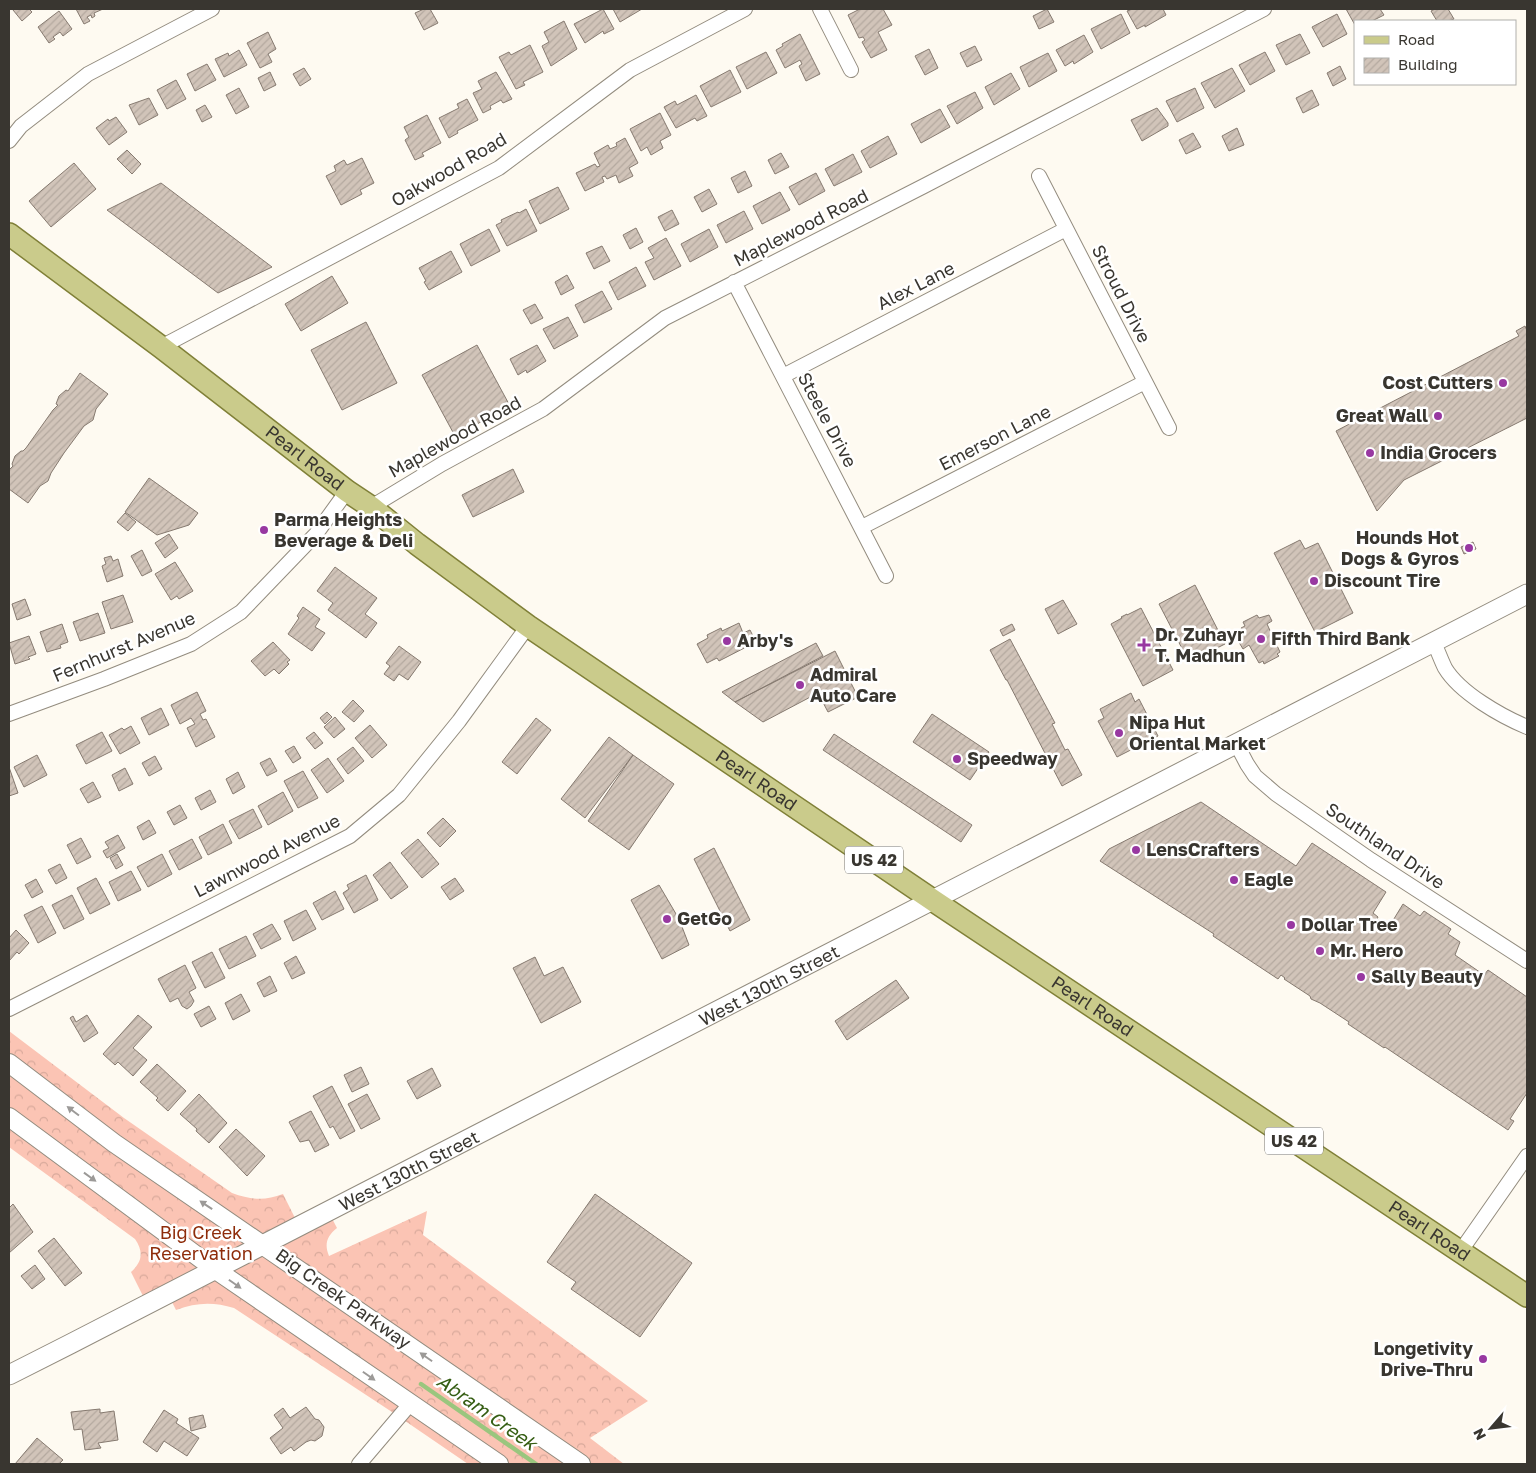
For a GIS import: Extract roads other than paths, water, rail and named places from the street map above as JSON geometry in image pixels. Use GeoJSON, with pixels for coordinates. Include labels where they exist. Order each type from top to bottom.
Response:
{"type":"FeatureCollection","features":[{"type":"Feature","properties":{"kind":"main road","name":"Pearl Road"},"geometry":{"type":"LineString","coordinates":[[9,234],[528,626],[934,901],[1527,1296]]}},
{"type":"Feature","properties":{"kind":"main road","name":"West 130th Street"},"geometry":{"type":"LineString","coordinates":[[9,1375],[265,1246],[1527,594]]}},
{"type":"Feature","properties":{"kind":"street"},"geometry":{"type":"LineString","coordinates":[[9,141],[21,126],[88,74],[212,9]]}},
{"type":"Feature","properties":{"kind":"street","name":"Oakwood Road"},"geometry":{"type":"LineString","coordinates":[[161,347],[499,168],[630,70],[745,9]]}},
{"type":"Feature","properties":{"kind":"street"},"geometry":{"type":"LineString","coordinates":[[820,9],[851,70]]}},
{"type":"Feature","properties":{"kind":"street","name":"Maplewood Road"},"geometry":{"type":"LineString","coordinates":[[371,507],[442,464],[543,409],[665,318],[1264,9]]}},
{"type":"Feature","properties":{"kind":"street","name":"Stroud Drive"},"geometry":{"type":"LineString","coordinates":[[1039,176],[1169,428]]}},
{"type":"Feature","properties":{"kind":"street","name":"Alex Lane"},"geometry":{"type":"LineString","coordinates":[[783,376],[1066,229]]}},
{"type":"Feature","properties":{"kind":"street","name":"Steele Drive"},"geometry":{"type":"LineString","coordinates":[[734,282],[886,576]]}},
{"type":"Feature","properties":{"kind":"street","name":"Emerson Lane"},"geometry":{"type":"LineString","coordinates":[[862,527],[1145,382]]}},
{"type":"Feature","properties":{"kind":"street","name":"Fernhurst Avenue"},"geometry":{"type":"LineString","coordinates":[[9,714],[191,644],[241,612],[316,534],[347,491]]}},
{"type":"Feature","properties":{"kind":"street","name":"Lawnwood Avenue"},"geometry":{"type":"LineString","coordinates":[[9,1009],[350,836],[399,795],[459,721],[528,626]]}},
{"type":"Feature","properties":{"kind":"street"},"geometry":{"type":"LineString","coordinates":[[1434,643],[1446,669],[1463,688],[1488,706],[1516,723],[1527,727]]}},
{"type":"Feature","properties":{"kind":"street","name":"Southland Drive"},"geometry":{"type":"LineString","coordinates":[[1237,745],[1256,776],[1276,794],[1371,860],[1527,961]]}},
{"type":"Feature","properties":{"kind":"street","name":"Big Creek Parkway"},"geometry":{"type":"LineString","coordinates":[[9,1063],[114,1143],[581,1464]]}},
{"type":"Feature","properties":{"kind":"street"},"geometry":{"type":"LineString","coordinates":[[9,1117],[216,1270],[499,1464]]}},
{"type":"Feature","properties":{"kind":"street"},"geometry":{"type":"LineString","coordinates":[[1460,1252],[1527,1156]]}},
{"type":"Feature","properties":{"kind":"street"},"geometry":{"type":"LineString","coordinates":[[359,1464],[410,1404]]}},
{"type":"Feature","properties":{"kind":"waterway","name":"Abram Creek"},"geometry":{"type":"LineString","coordinates":[[421,1384],[536,1464]]}},
{"type":"Feature","properties":{"kind":"place","name":"Cost Cutters"},"geometry":{"type":"Point","coordinates":[1503,383]}},
{"type":"Feature","properties":{"kind":"place","name":"Great Wall"},"geometry":{"type":"Point","coordinates":[1438,416]}},
{"type":"Feature","properties":{"kind":"place","name":"India Grocers"},"geometry":{"type":"Point","coordinates":[1370,453]}},
{"type":"Feature","properties":{"kind":"place","name":"Parma Heights Beverage & Deli"},"geometry":{"type":"Point","coordinates":[264,530]}},
{"type":"Feature","properties":{"kind":"place","name":"Hounds Hot Dogs & Gyros"},"geometry":{"type":"Point","coordinates":[1469,548]}},
{"type":"Feature","properties":{"kind":"place","name":"Discount Tire"},"geometry":{"type":"Point","coordinates":[1314,581]}},
{"type":"Feature","properties":{"kind":"place","name":"Fifth Third Bank"},"geometry":{"type":"Point","coordinates":[1261,639]}},
{"type":"Feature","properties":{"kind":"place","name":"Arby's"},"geometry":{"type":"Point","coordinates":[727,641]}},
{"type":"Feature","properties":{"kind":"place","name":"Dr. Zuhayr T. Madhun"},"geometry":{"type":"Point","coordinates":[1144,645]}},
{"type":"Feature","properties":{"kind":"place","name":"Admiral Auto Care"},"geometry":{"type":"Point","coordinates":[800,685]}},
{"type":"Feature","properties":{"kind":"place","name":"Nipa Hut Oriental Market"},"geometry":{"type":"Point","coordinates":[1119,733]}},
{"type":"Feature","properties":{"kind":"place","name":"Speedway"},"geometry":{"type":"Point","coordinates":[957,759]}},
{"type":"Feature","properties":{"kind":"place","name":"LensCrafters"},"geometry":{"type":"Point","coordinates":[1136,850]}},
{"type":"Feature","properties":{"kind":"place","name":"Eagle"},"geometry":{"type":"Point","coordinates":[1234,880]}},
{"type":"Feature","properties":{"kind":"place","name":"GetGo"},"geometry":{"type":"Point","coordinates":[667,919]}},
{"type":"Feature","properties":{"kind":"place","name":"Dollar Tree"},"geometry":{"type":"Point","coordinates":[1291,925]}},
{"type":"Feature","properties":{"kind":"place","name":"Mr. Hero"},"geometry":{"type":"Point","coordinates":[1320,951]}},
{"type":"Feature","properties":{"kind":"place","name":"Sally Beauty"},"geometry":{"type":"Point","coordinates":[1361,977]}},
{"type":"Feature","properties":{"kind":"place","name":"Longetivity Drive-Thru"},"geometry":{"type":"Point","coordinates":[1483,1359]}},
{"type":"Feature","properties":{"kind":"park label","name":"Big Creek Reservation"},"geometry":{"type":"Point","coordinates":[201,1243]}}]}
